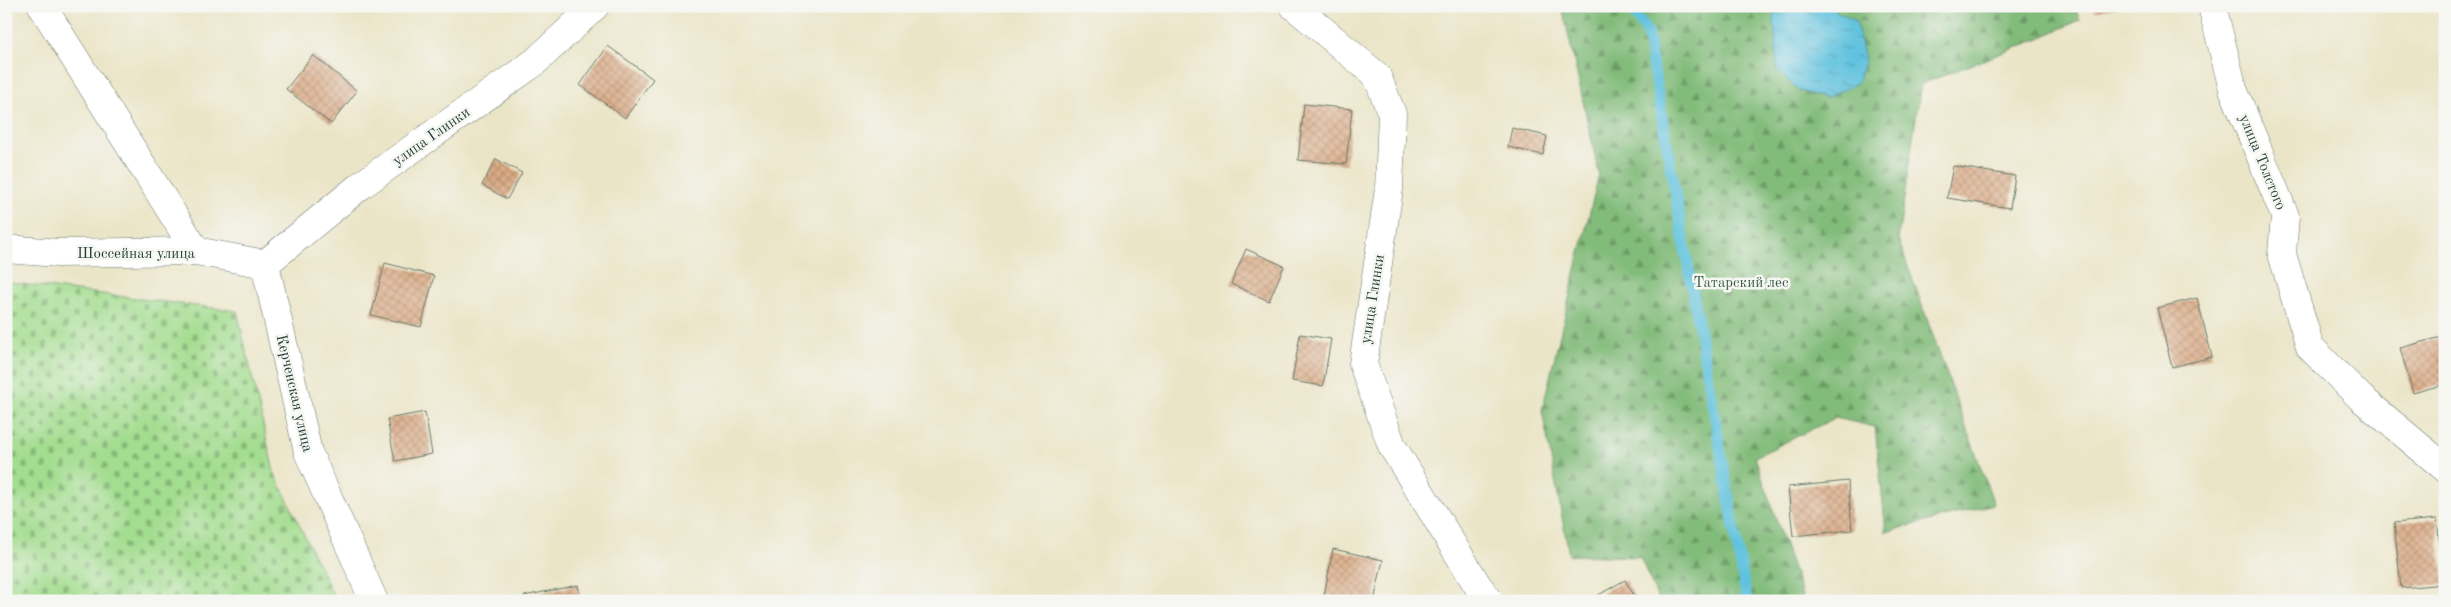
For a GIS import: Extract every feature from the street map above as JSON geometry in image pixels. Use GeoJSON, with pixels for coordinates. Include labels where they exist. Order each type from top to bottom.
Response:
{"type":"FeatureCollection","features":[{"type":"Feature","properties":{"kind":"street"},"geometry":{"type":"LineString","coordinates":[[42,6],[196,251]]}},
{"type":"Feature","properties":{"kind":"street","name":"улица Глинки"},"geometry":{"type":"LineString","coordinates":[[265,264],[360,186],[535,62],[595,6]]}},
{"type":"Feature","properties":{"kind":"street","name":"улица Глинки"},"geometry":{"type":"LineString","coordinates":[[1294,6],[1377,76],[1392,114],[1389,189],[1362,364],[1392,446],[1478,586],[1490,601]]}},
{"type":"Feature","properties":{"kind":"street","name":"улица Толстого"},"geometry":{"type":"LineString","coordinates":[[2212,6],[2233,89],[2285,216],[2282,254],[2310,347],[2361,398],[2445,468]]}},
{"type":"Feature","properties":{"kind":"street","name":"Шоссейная улица"},"geometry":{"type":"LineString","coordinates":[[6,250],[58,253],[196,251],[265,264]]}},
{"type":"Feature","properties":{"kind":"street","name":"Керченская улица"},"geometry":{"type":"LineString","coordinates":[[265,264],[308,452],[374,601]]}},
{"type":"Feature","properties":{"kind":"green space","name":"Татарский лес"},"geometry":{"type":"Polygon","coordinates":[[[1562,6],[2074,6],[2080,20],[2028,43],[1921,84],[1898,239],[1994,504],[1886,532],[1875,427],[1835,418],[1755,457],[1804,601],[1659,601],[1640,557],[1569,555],[1542,410],[1599,174],[1562,6]]]}},
{"type":"Feature","properties":{"kind":"green space"},"geometry":{"type":"Polygon","coordinates":[[[6,282],[237,311],[274,472],[336,601],[6,601],[6,282]]]}},
{"type":"Feature","properties":{"kind":"water"},"geometry":{"type":"Polygon","coordinates":[[[1773,6],[1836,6],[1836,11],[1856,21],[1865,60],[1857,83],[1826,98],[1799,91],[1777,70],[1773,6]]]}},
{"type":"Feature","properties":{"kind":"building"},"geometry":{"type":"Polygon","coordinates":[[[2094,6],[2118,6],[2118,7],[2095,12],[2094,6]]]}},
{"type":"Feature","properties":{"kind":"building"},"geometry":{"type":"Polygon","coordinates":[[[608,46],[653,79],[625,118],[580,85],[608,46]]]}},
{"type":"Feature","properties":{"kind":"building"},"geometry":{"type":"Polygon","coordinates":[[[313,55],[357,91],[331,124],[286,89],[313,55]]]}},
{"type":"Feature","properties":{"kind":"building"},"geometry":{"type":"Polygon","coordinates":[[[1304,104],[1352,109],[1346,164],[1298,160],[1304,104]]]}},
{"type":"Feature","properties":{"kind":"building"},"geometry":{"type":"Polygon","coordinates":[[[1512,128],[1547,136],[1543,155],[1508,147],[1512,128]]]}},
{"type":"Feature","properties":{"kind":"building"},"geometry":{"type":"Polygon","coordinates":[[[496,159],[522,173],[507,199],[482,185],[496,159]]]}},
{"type":"Feature","properties":{"kind":"building"},"geometry":{"type":"Polygon","coordinates":[[[1953,166],[2015,176],[2010,208],[1947,198],[1953,166]]]}},
{"type":"Feature","properties":{"kind":"building"},"geometry":{"type":"Polygon","coordinates":[[[1246,249],[1284,266],[1269,301],[1231,284],[1246,249]]]}},
{"type":"Feature","properties":{"kind":"building"},"geometry":{"type":"Polygon","coordinates":[[[385,263],[434,276],[421,327],[371,315],[385,263]]]}},
{"type":"Feature","properties":{"kind":"building"},"geometry":{"type":"Polygon","coordinates":[[[2197,298],[2212,357],[2172,367],[2157,308],[2197,298]]]}},
{"type":"Feature","properties":{"kind":"building"},"geometry":{"type":"Polygon","coordinates":[[[1300,334],[1331,339],[1323,386],[1292,381],[1300,334]]]}},
{"type":"Feature","properties":{"kind":"building"},"geometry":{"type":"Polygon","coordinates":[[[2445,336],[2445,384],[2413,393],[2400,348],[2445,336]]]}},
{"type":"Feature","properties":{"kind":"building"},"geometry":{"type":"Polygon","coordinates":[[[425,412],[432,454],[395,461],[387,419],[425,412]]]}},
{"type":"Feature","properties":{"kind":"building"},"geometry":{"type":"Polygon","coordinates":[[[1848,481],[1852,530],[1793,536],[1788,487],[1848,481]]]}},
{"type":"Feature","properties":{"kind":"building"},"geometry":{"type":"Polygon","coordinates":[[[2437,519],[2444,584],[2401,588],[2394,523],[2437,519]]]}},
{"type":"Feature","properties":{"kind":"building"},"geometry":{"type":"Polygon","coordinates":[[[1333,549],[1383,560],[1374,601],[1347,601],[1324,596],[1333,549]]]}},
{"type":"Feature","properties":{"kind":"building"},"geometry":{"type":"Polygon","coordinates":[[[1625,580],[1637,601],[1588,601],[1625,580]]]}},
{"type":"Feature","properties":{"kind":"building"},"geometry":{"type":"Polygon","coordinates":[[[578,585],[581,601],[525,601],[524,596],[578,585]]]}},
{"type":"Feature","properties":{"kind":"waterway"},"geometry":{"type":"LineString","coordinates":[[1629,6],[1647,32],[1747,601]]}}]}
